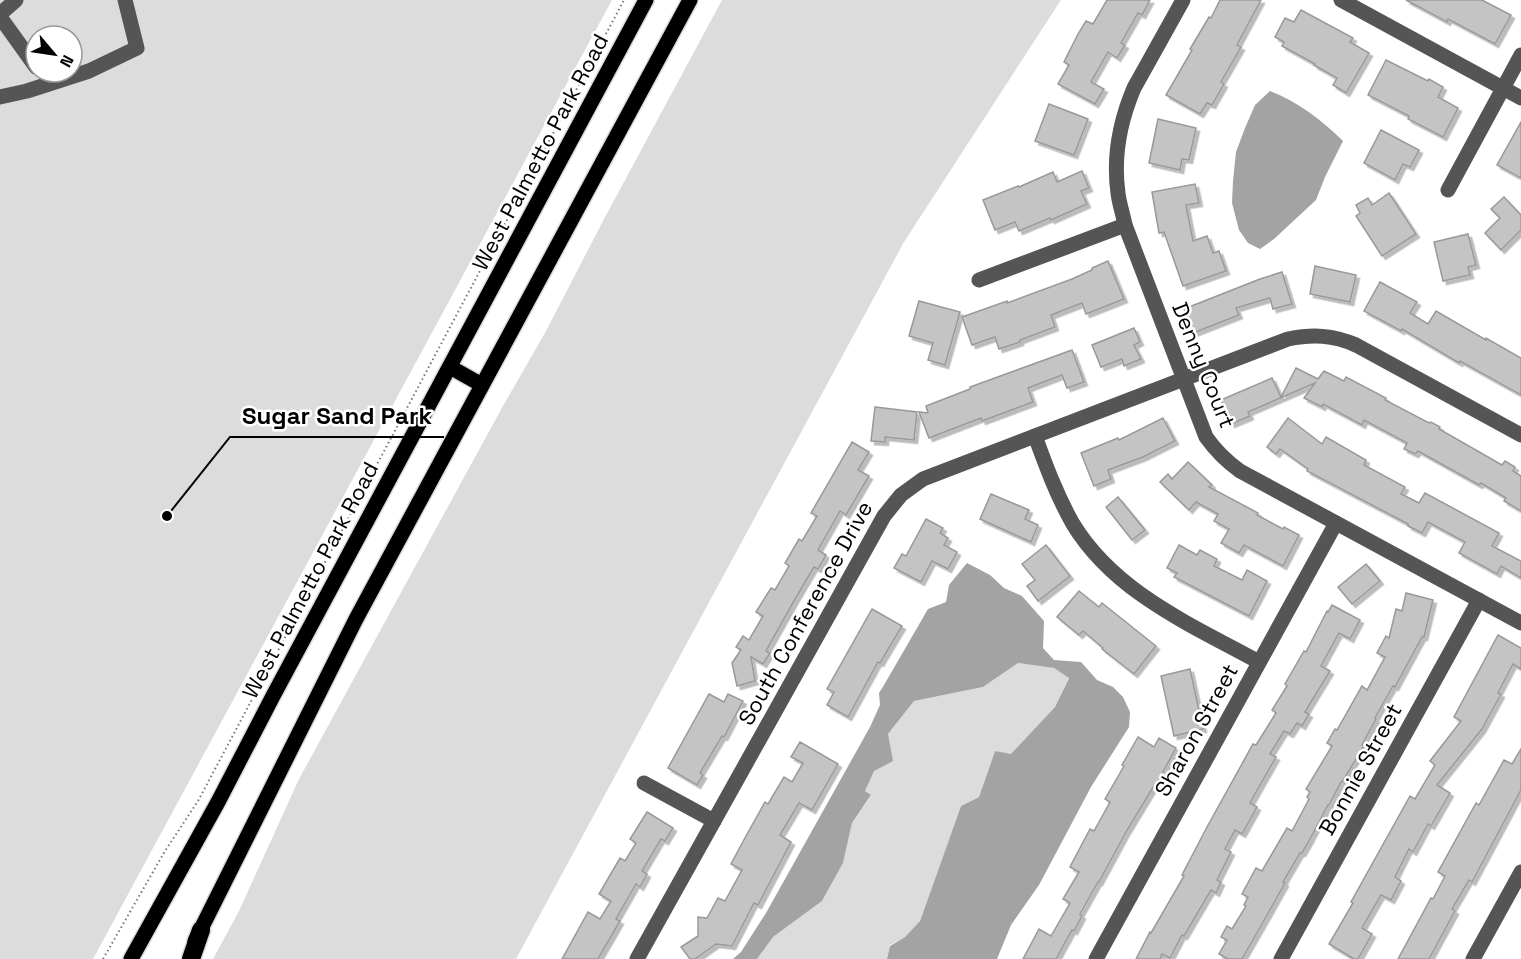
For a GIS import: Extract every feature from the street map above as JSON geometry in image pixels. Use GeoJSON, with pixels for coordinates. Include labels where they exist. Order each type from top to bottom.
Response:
{"type":"FeatureCollection","features":[{"type":"Feature","properties":{"kind":"highway"},"geometry":{"type":"LineString","coordinates":[[191,959],[201,930]]}},
{"type":"Feature","properties":{"kind":"main road","name":"West Palmetto Park Road"},"geometry":{"type":"LineString","coordinates":[[131,959],[218,802],[646,0]]}},
{"type":"Feature","properties":{"kind":"main road"},"geometry":{"type":"LineString","coordinates":[[185,959],[356,619],[690,0]]}},
{"type":"Feature","properties":{"kind":"main road"},"geometry":{"type":"LineString","coordinates":[[450,367],[482,385]]}},
{"type":"Feature","properties":{"kind":"street"},"geometry":{"type":"LineString","coordinates":[[16,0],[0,15],[24,50]]}},
{"type":"Feature","properties":{"kind":"street"},"geometry":{"type":"LineString","coordinates":[[84,72],[137,48],[125,0]]}},
{"type":"Feature","properties":{"kind":"street","name":"Denny Court"},"geometry":{"type":"LineString","coordinates":[[1183,0],[1134,88],[1124,117],[1118,148],[1118,194],[1125,225],[1206,437],[1216,450],[1240,471],[1521,623]]}},
{"type":"Feature","properties":{"kind":"street"},"geometry":{"type":"LineString","coordinates":[[1341,0],[1521,98]]}},
{"type":"Feature","properties":{"kind":"street"},"geometry":{"type":"LineString","coordinates":[[1448,190],[1521,55]]}},
{"type":"Feature","properties":{"kind":"street"},"geometry":{"type":"LineString","coordinates":[[0,97],[27,91],[36,84]]}},
{"type":"Feature","properties":{"kind":"street"},"geometry":{"type":"LineString","coordinates":[[979,280],[1125,225]]}},
{"type":"Feature","properties":{"kind":"street","name":"South Conference Drive"},"geometry":{"type":"LineString","coordinates":[[637,959],[884,516],[901,495],[923,479],[1288,339],[1304,336],[1329,336],[1356,345],[1521,435]]}},
{"type":"Feature","properties":{"kind":"street"},"geometry":{"type":"LineString","coordinates":[[1035,436],[1061,502],[1074,526],[1090,549],[1109,569],[1149,601],[1259,662]]}},
{"type":"Feature","properties":{"kind":"street","name":"Sharon Street"},"geometry":{"type":"LineString","coordinates":[[1096,959],[1336,523]]}},
{"type":"Feature","properties":{"kind":"street","name":"Bonnie Street"},"geometry":{"type":"LineString","coordinates":[[1281,959],[1479,600]]}},
{"type":"Feature","properties":{"kind":"street"},"geometry":{"type":"LineString","coordinates":[[644,783],[714,821]]}},
{"type":"Feature","properties":{"kind":"street"},"geometry":{"type":"LineString","coordinates":[[1473,959],[1521,872]]}},
{"type":"Feature","properties":{"kind":"path"},"geometry":{"type":"LineString","coordinates":[[103,959],[165,851],[198,801],[624,0]]}},
{"type":"Feature","properties":{"kind":"shaded area"},"geometry":{"type":"Polygon","coordinates":[[[0,0],[612,0],[93,959],[0,959],[0,0]]]}},
{"type":"Feature","properties":{"kind":"shaded area"},"geometry":{"type":"Polygon","coordinates":[[[722,0],[1061,0],[904,242],[516,959],[213,959],[239,911],[299,779],[546,331],[722,0]]]}},
{"type":"Feature","properties":{"kind":"shaded area"},"geometry":{"type":"Polygon","coordinates":[[[1270,91],[1309,112],[1343,141],[1316,200],[1260,249],[1248,243],[1239,230],[1232,203],[1233,181],[1236,152],[1245,128],[1255,105],[1270,91]]]}},
{"type":"Feature","properties":{"kind":"shaded area"},"geometry":{"type":"Polygon","coordinates":[[[967,563],[990,575],[1004,588],[1022,596],[1044,621],[1043,648],[1054,660],[1081,662],[1097,680],[1113,687],[1123,697],[1130,712],[1129,727],[1091,787],[1039,885],[1011,925],[997,959],[887,959],[890,946],[905,937],[920,921],[961,806],[979,797],[995,751],[1011,754],[1055,707],[1069,678],[1054,668],[1018,663],[983,687],[914,701],[888,734],[893,761],[874,771],[865,791],[871,795],[852,823],[843,863],[822,901],[773,937],[757,959],[733,959],[741,952],[766,913],[870,727],[880,705],[879,693],[928,609],[946,602],[949,585],[967,563]]]}},
{"type":"Feature","properties":{"kind":"shaded area"},"geometry":{"type":"Polygon","coordinates":[[[1018,663],[1054,668],[1069,677],[1055,707],[1011,755],[995,751],[979,797],[961,806],[920,921],[905,937],[890,945],[887,959],[757,959],[773,937],[822,901],[843,863],[852,823],[871,796],[865,791],[888,734],[914,701],[983,687],[1018,663]]]}},
{"type":"Feature","properties":{"kind":"building"},"geometry":{"type":"Polygon","coordinates":[[[1107,0],[1150,0],[1142,15],[1138,13],[1121,43],[1125,45],[1117,58],[1108,52],[1091,82],[1104,89],[1095,104],[1058,84],[1069,65],[1064,62],[1078,34],[1086,21],[1093,24],[1107,0]]]}},
{"type":"Feature","properties":{"kind":"building"},"geometry":{"type":"Polygon","coordinates":[[[1220,0],[1261,0],[1237,45],[1241,47],[1221,82],[1224,84],[1212,105],[1207,103],[1200,114],[1166,95],[1192,50],[1190,49],[1220,0]]]}},
{"type":"Feature","properties":{"kind":"building"},"geometry":{"type":"Polygon","coordinates":[[[1406,0],[1482,0],[1511,15],[1495,44],[1406,0]]]}},
{"type":"Feature","properties":{"kind":"building"},"geometry":{"type":"Polygon","coordinates":[[[1301,10],[1353,38],[1350,42],[1369,53],[1346,93],[1333,85],[1337,78],[1282,46],[1284,42],[1275,37],[1285,18],[1294,22],[1301,10]]]}},
{"type":"Feature","properties":{"kind":"building"},"geometry":{"type":"Polygon","coordinates":[[[1386,60],[1443,87],[1438,97],[1458,108],[1443,137],[1368,95],[1386,60]]]}},
{"type":"Feature","properties":{"kind":"building"},"geometry":{"type":"Polygon","coordinates":[[[1049,104],[1088,119],[1074,155],[1035,141],[1049,104]]]}},
{"type":"Feature","properties":{"kind":"building"},"geometry":{"type":"Polygon","coordinates":[[[1158,119],[1196,128],[1189,160],[1182,159],[1180,170],[1149,163],[1158,119]]]}},
{"type":"Feature","properties":{"kind":"building"},"geometry":{"type":"Polygon","coordinates":[[[1521,122],[1521,178],[1497,165],[1521,122]]]}},
{"type":"Feature","properties":{"kind":"building"},"geometry":{"type":"Polygon","coordinates":[[[1381,130],[1419,150],[1410,167],[1403,164],[1395,180],[1364,163],[1381,130]]]}},
{"type":"Feature","properties":{"kind":"building"},"geometry":{"type":"Polygon","coordinates":[[[1082,171],[1089,188],[1081,191],[1087,204],[1019,231],[1015,222],[995,230],[983,200],[1053,172],[1057,182],[1082,171]]]}},
{"type":"Feature","properties":{"kind":"building"},"geometry":{"type":"Polygon","coordinates":[[[1195,184],[1199,203],[1186,205],[1193,241],[1207,236],[1213,253],[1219,251],[1226,271],[1183,286],[1164,232],[1159,233],[1152,192],[1195,184]]]}},
{"type":"Feature","properties":{"kind":"building"},"geometry":{"type":"Polygon","coordinates":[[[1389,193],[1416,234],[1382,256],[1356,216],[1360,213],[1356,205],[1368,198],[1372,205],[1389,193]]]}},
{"type":"Feature","properties":{"kind":"building"},"geometry":{"type":"Polygon","coordinates":[[[1504,197],[1521,215],[1521,230],[1501,250],[1485,233],[1500,218],[1491,209],[1504,197]]]}},
{"type":"Feature","properties":{"kind":"building"},"geometry":{"type":"Polygon","coordinates":[[[1468,234],[1476,265],[1468,267],[1470,275],[1443,281],[1434,242],[1468,234]]]}},
{"type":"Feature","properties":{"kind":"building"},"geometry":{"type":"Polygon","coordinates":[[[1108,261],[1124,299],[1086,314],[1082,303],[1051,315],[1055,327],[999,349],[995,337],[972,345],[962,317],[1072,279],[1108,261]]]}},
{"type":"Feature","properties":{"kind":"building"},"geometry":{"type":"Polygon","coordinates":[[[1315,266],[1356,275],[1350,302],[1310,294],[1315,266]]]}},
{"type":"Feature","properties":{"kind":"building"},"geometry":{"type":"Polygon","coordinates":[[[1282,272],[1292,304],[1273,309],[1270,298],[1236,308],[1239,315],[1193,333],[1184,309],[1282,272]]]}},
{"type":"Feature","properties":{"kind":"building"},"geometry":{"type":"Polygon","coordinates":[[[1380,282],[1417,302],[1410,313],[1428,324],[1436,311],[1521,358],[1521,395],[1460,361],[1459,363],[1402,329],[1401,331],[1364,311],[1380,282]]]}},
{"type":"Feature","properties":{"kind":"building"},"geometry":{"type":"Polygon","coordinates":[[[919,301],[960,312],[945,365],[928,360],[933,343],[909,336],[919,301]]]}},
{"type":"Feature","properties":{"kind":"building"},"geometry":{"type":"Polygon","coordinates":[[[1134,328],[1140,342],[1134,345],[1141,359],[1124,366],[1122,359],[1101,367],[1092,345],[1134,328]]]}},
{"type":"Feature","properties":{"kind":"building"},"geometry":{"type":"Polygon","coordinates":[[[1072,350],[1084,382],[1067,388],[1062,375],[1028,388],[1033,402],[982,421],[981,418],[929,438],[919,412],[928,413],[926,406],[970,389],[970,387],[1072,350]]]}},
{"type":"Feature","properties":{"kind":"building"},"geometry":{"type":"Polygon","coordinates":[[[1296,368],[1318,379],[1324,371],[1344,381],[1346,377],[1386,398],[1385,400],[1440,427],[1439,429],[1502,465],[1505,461],[1515,467],[1513,471],[1521,476],[1521,511],[1504,501],[1506,498],[1481,483],[1479,485],[1418,451],[1415,454],[1404,449],[1407,443],[1364,420],[1362,425],[1323,404],[1322,407],[1304,398],[1315,383],[1248,412],[1250,416],[1231,424],[1221,400],[1272,378],[1281,397],[1296,368]]]}},
{"type":"Feature","properties":{"kind":"building"},"geometry":{"type":"Polygon","coordinates":[[[875,407],[917,412],[914,440],[885,437],[885,442],[871,441],[875,407]]]}},
{"type":"Feature","properties":{"kind":"building"},"geometry":{"type":"Polygon","coordinates":[[[1163,418],[1175,441],[1143,457],[1108,470],[1111,479],[1094,486],[1081,453],[1118,438],[1119,440],[1163,418]]]}},
{"type":"Feature","properties":{"kind":"building"},"geometry":{"type":"Polygon","coordinates":[[[1288,418],[1322,444],[1326,437],[1366,460],[1364,465],[1405,487],[1401,494],[1419,503],[1425,493],[1499,533],[1492,546],[1521,561],[1521,578],[1501,566],[1497,574],[1459,553],[1465,542],[1428,522],[1422,533],[1307,471],[1308,469],[1280,449],[1276,454],[1267,447],[1288,418]]]}},
{"type":"Feature","properties":{"kind":"building"},"geometry":{"type":"Polygon","coordinates":[[[852,442],[869,452],[858,470],[869,476],[846,515],[840,511],[818,550],[826,555],[818,569],[814,567],[794,601],[766,651],[770,653],[763,664],[751,657],[755,681],[737,686],[732,663],[741,650],[736,647],[743,636],[749,640],[763,616],[756,612],[771,588],[775,590],[789,566],[785,563],[799,539],[802,541],[817,516],[811,513],[852,442]]]}},
{"type":"Feature","properties":{"kind":"building"},"geometry":{"type":"Polygon","coordinates":[[[1188,462],[1212,485],[1209,487],[1283,529],[1284,527],[1299,535],[1283,566],[1244,545],[1239,553],[1221,543],[1229,529],[1214,521],[1218,514],[1196,502],[1189,510],[1160,482],[1168,474],[1172,479],[1188,462]]]}},
{"type":"Feature","properties":{"kind":"building"},"geometry":{"type":"Polygon","coordinates":[[[991,494],[1029,510],[1025,519],[1038,525],[1031,542],[980,519],[991,494]]]}},
{"type":"Feature","properties":{"kind":"building"},"geometry":{"type":"Polygon","coordinates":[[[1118,497],[1145,530],[1132,540],[1106,507],[1118,497]]]}},
{"type":"Feature","properties":{"kind":"building"},"geometry":{"type":"Polygon","coordinates":[[[926,519],[943,528],[940,533],[948,538],[944,545],[957,552],[948,569],[932,561],[921,582],[894,568],[902,554],[906,556],[926,519]]]}},
{"type":"Feature","properties":{"kind":"building"},"geometry":{"type":"Polygon","coordinates":[[[1046,545],[1070,576],[1038,601],[1027,586],[1035,580],[1022,564],[1046,545]]]}},
{"type":"Feature","properties":{"kind":"building"},"geometry":{"type":"Polygon","coordinates":[[[1179,545],[1197,555],[1200,550],[1217,559],[1214,566],[1242,580],[1247,570],[1267,581],[1249,616],[1174,577],[1177,573],[1167,568],[1179,545]]]}},
{"type":"Feature","properties":{"kind":"building"},"geometry":{"type":"Polygon","coordinates":[[[1366,564],[1380,581],[1352,604],[1338,587],[1366,564]]]}},
{"type":"Feature","properties":{"kind":"building"},"geometry":{"type":"Polygon","coordinates":[[[1079,591],[1099,607],[1102,603],[1156,646],[1134,674],[1083,631],[1079,635],[1057,617],[1079,591]]]}},
{"type":"Feature","properties":{"kind":"building"},"geometry":{"type":"Polygon","coordinates":[[[1406,593],[1433,600],[1424,637],[1395,687],[1393,686],[1375,718],[1362,745],[1364,746],[1283,882],[1285,883],[1242,959],[1228,959],[1219,954],[1227,940],[1221,937],[1227,926],[1232,929],[1246,906],[1244,905],[1248,897],[1242,894],[1256,868],[1262,871],[1287,828],[1292,831],[1309,799],[1307,797],[1310,792],[1306,789],[1332,746],[1327,743],[1362,686],[1367,690],[1385,657],[1377,653],[1386,636],[1389,638],[1396,609],[1402,611],[1406,593]]]}},
{"type":"Feature","properties":{"kind":"building"},"geometry":{"type":"Polygon","coordinates":[[[1332,605],[1360,620],[1350,639],[1339,633],[1321,666],[1330,671],[1305,712],[1309,714],[1302,726],[1297,723],[1290,734],[1284,731],[1270,754],[1276,757],[1250,803],[1257,807],[1242,834],[1235,830],[1225,849],[1231,852],[1217,880],[1221,882],[1216,893],[1211,890],[1170,958],[1162,954],[1160,959],[1136,959],[1184,876],[1182,875],[1207,827],[1253,744],[1256,745],[1276,713],[1272,710],[1287,686],[1285,684],[1332,605]]]}},
{"type":"Feature","properties":{"kind":"building"},"geometry":{"type":"Polygon","coordinates":[[[872,609],[902,626],[880,663],[878,662],[848,717],[827,705],[834,692],[827,689],[872,609]]]}},
{"type":"Feature","properties":{"kind":"building"},"geometry":{"type":"Polygon","coordinates":[[[1498,635],[1521,648],[1521,669],[1513,664],[1498,693],[1501,694],[1482,729],[1437,785],[1450,793],[1431,826],[1428,824],[1413,852],[1409,849],[1395,877],[1401,881],[1391,900],[1381,895],[1362,928],[1372,934],[1358,959],[1354,959],[1329,944],[1410,796],[1415,799],[1435,765],[1430,761],[1461,721],[1454,717],[1498,635]]]}},
{"type":"Feature","properties":{"kind":"building"},"geometry":{"type":"Polygon","coordinates":[[[1190,669],[1203,729],[1174,736],[1161,676],[1190,669]]]}},
{"type":"Feature","properties":{"kind":"building"},"geometry":{"type":"Polygon","coordinates":[[[709,694],[724,702],[728,694],[743,701],[724,737],[722,736],[700,773],[703,775],[697,785],[668,768],[709,694]]]}},
{"type":"Feature","properties":{"kind":"building"},"geometry":{"type":"Polygon","coordinates":[[[1138,737],[1154,747],[1159,738],[1176,748],[1126,832],[1080,914],[1082,916],[1074,931],[1072,930],[1056,959],[1023,959],[1039,929],[1051,936],[1070,903],[1063,899],[1079,872],[1070,867],[1090,829],[1094,831],[1110,802],[1105,799],[1138,737]]]}},
{"type":"Feature","properties":{"kind":"building"},"geometry":{"type":"Polygon","coordinates":[[[800,742],[838,764],[812,810],[799,803],[780,835],[791,842],[758,905],[754,903],[732,946],[716,944],[695,959],[690,959],[681,947],[698,936],[698,917],[707,918],[718,898],[725,901],[742,870],[731,864],[765,802],[768,804],[784,777],[792,782],[803,763],[791,757],[800,742]]]}},
{"type":"Feature","properties":{"kind":"building"},"geometry":{"type":"Polygon","coordinates":[[[1521,749],[1521,790],[1472,882],[1469,880],[1452,909],[1455,911],[1429,959],[1398,959],[1445,876],[1438,872],[1476,803],[1479,805],[1504,760],[1512,764],[1521,749]]]}},
{"type":"Feature","properties":{"kind":"building"},"geometry":{"type":"Polygon","coordinates":[[[647,812],[673,828],[665,841],[661,839],[642,871],[647,874],[640,887],[636,884],[616,919],[620,921],[598,959],[562,959],[588,912],[600,919],[611,901],[599,894],[620,858],[625,861],[636,843],[630,839],[647,812]]]}},
{"type":"Feature","properties":{"kind":"place","name":"Sugar Sand Park"},"geometry":{"type":"Point","coordinates":[167,516]}}]}
